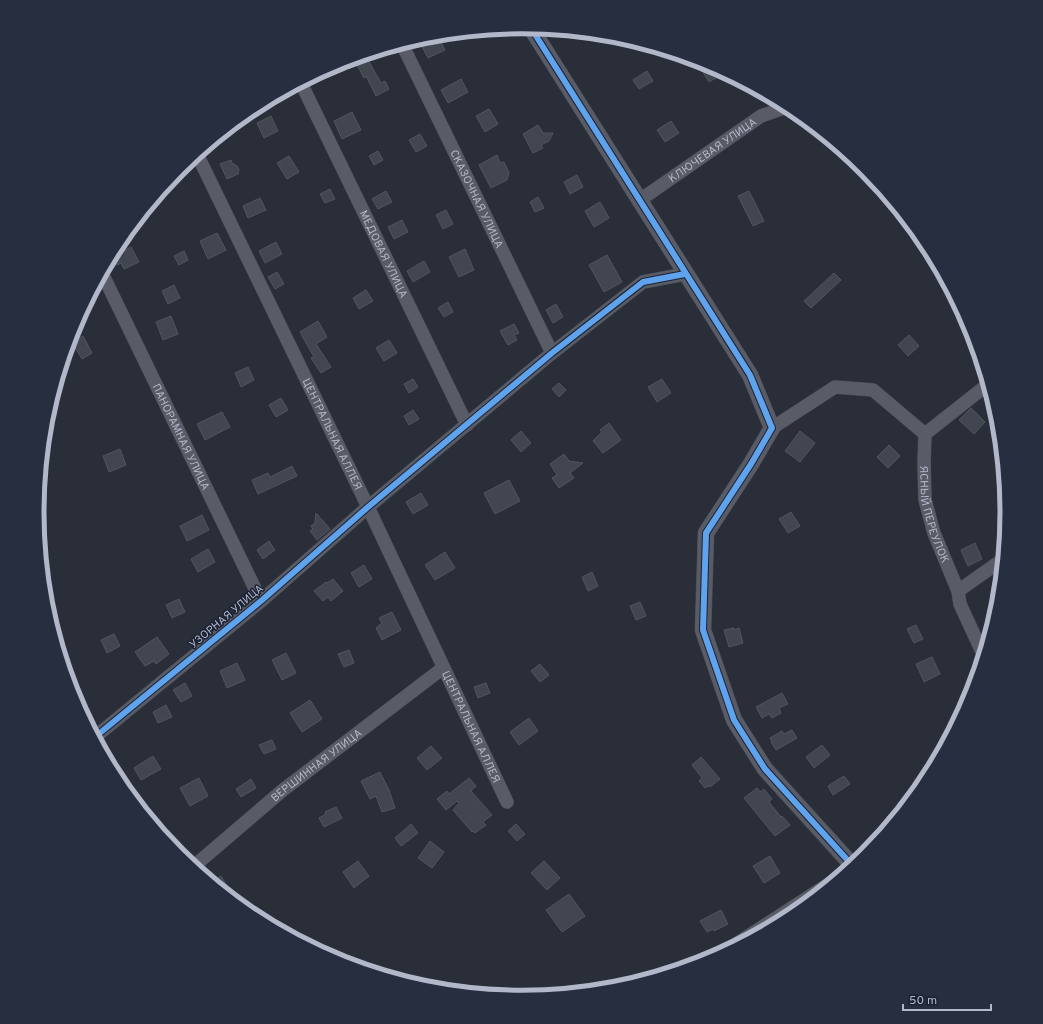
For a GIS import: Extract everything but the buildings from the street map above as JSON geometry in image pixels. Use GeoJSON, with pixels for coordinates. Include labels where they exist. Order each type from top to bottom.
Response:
{"type":"FeatureCollection","features":[{"type":"Feature","properties":{"kind":"street"},"geometry":{"type":"LineString","coordinates":[[535,34],[750,375],[772,428]]}},
{"type":"Feature","properties":{"kind":"street","name":"СКАЗОЧНАЯ УЛИЦА"},"geometry":{"type":"LineString","coordinates":[[404,49],[552,353]]}},
{"type":"Feature","properties":{"kind":"street","name":"МЕДОВАЯ УЛИЦА"},"geometry":{"type":"LineString","coordinates":[[303,87],[467,425]]}},
{"type":"Feature","properties":{"kind":"street","name":"КЛЮЧЕВАЯ УЛИЦА"},"geometry":{"type":"LineString","coordinates":[[640,200],[761,116],[779,110]]}},
{"type":"Feature","properties":{"kind":"street","name":"ЦЕНТРАЛЬНАЯ АЛЛЕЯ"},"geometry":{"type":"LineString","coordinates":[[200,159],[368,507],[507,802]]}},
{"type":"Feature","properties":{"kind":"street","name":"УЗОРНАЯ УЛИЦА"},"geometry":{"type":"LineString","coordinates":[[99,734],[261,601],[368,507],[552,353],[643,282],[685,274]]}},
{"type":"Feature","properties":{"kind":"street","name":"ПАНОРАМНАЯ УЛИЦА"},"geometry":{"type":"LineString","coordinates":[[105,279],[261,601]]}},
{"type":"Feature","properties":{"kind":"street"},"geometry":{"type":"LineString","coordinates":[[848,861],[765,769],[734,720],[703,630],[706,533],[751,464],[772,428],[835,388],[873,390],[925,434],[983,388]]}},
{"type":"Feature","properties":{"kind":"street","name":"ЯСНЫЙ ПЕРЕУЛОК"},"geometry":{"type":"LineString","coordinates":[[925,434],[925,500],[934,533],[958,591],[960,604],[980,647]]}},
{"type":"Feature","properties":{"kind":"street"},"geometry":{"type":"LineString","coordinates":[[958,591],[996,564]]}},
{"type":"Feature","properties":{"kind":"street","name":"ВЕРШИННАЯ УЛИЦА"},"geometry":{"type":"LineString","coordinates":[[198,863],[283,790],[443,668]]}},
{"type":"Feature","properties":{"kind":"cycle path"},"geometry":{"type":"LineString","coordinates":[[535,34],[750,375],[772,428],[751,464],[706,533],[703,630],[734,720],[765,769],[848,861]]}},
{"type":"Feature","properties":{"kind":"cycle path"},"geometry":{"type":"LineString","coordinates":[[99,734],[261,601],[368,507],[552,353],[643,282],[685,274]]}}]}
